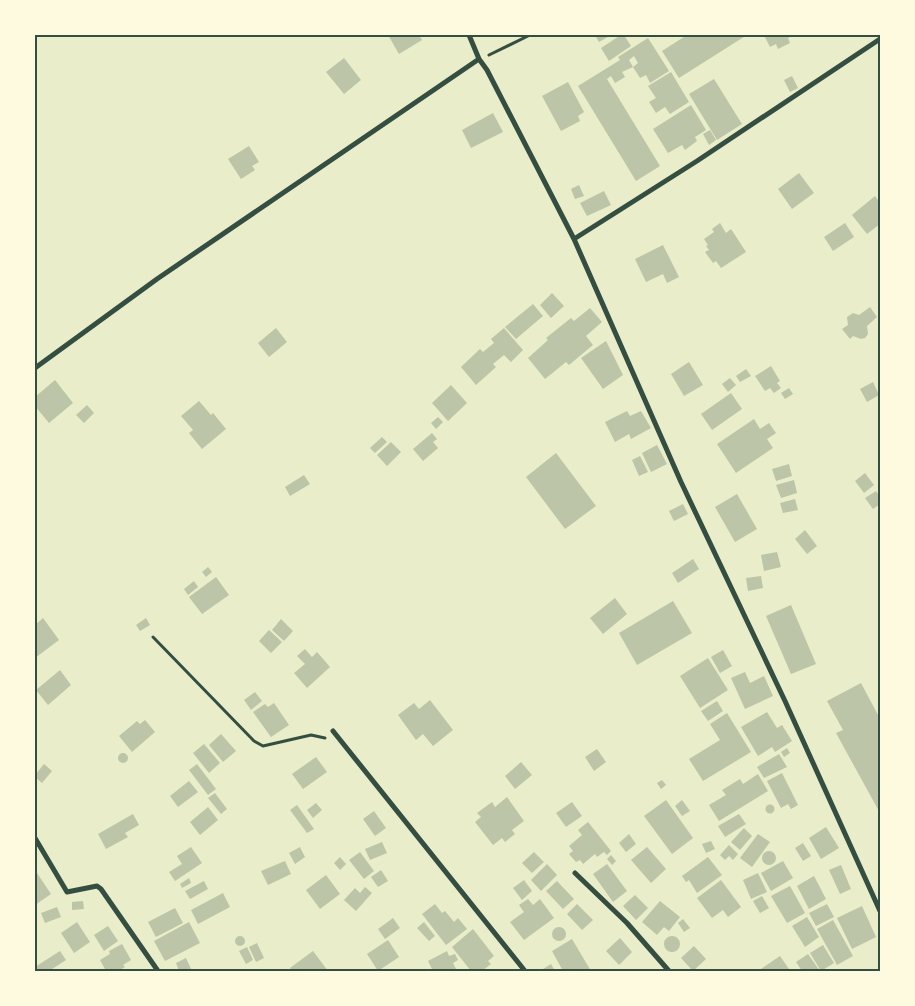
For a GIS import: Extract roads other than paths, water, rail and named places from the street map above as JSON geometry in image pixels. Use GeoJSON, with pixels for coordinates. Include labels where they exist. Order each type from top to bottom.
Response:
{"type":"FeatureCollection","features":[{"type":"Feature","properties":{"kind":"street"},"geometry":{"type":"LineString","coordinates":[[469,35],[479,59],[487,70],[574,239],[681,482],[785,701],[880,911]]}},
{"type":"Feature","properties":{"kind":"street"},"geometry":{"type":"LineString","coordinates":[[574,239],[697,161],[880,39]]}},
{"type":"Feature","properties":{"kind":"street"},"geometry":{"type":"LineString","coordinates":[[35,368],[157,279],[479,59]]}},
{"type":"Feature","properties":{"kind":"street"},"geometry":{"type":"LineString","coordinates":[[333,731],[525,971]]}},
{"type":"Feature","properties":{"kind":"street"},"geometry":{"type":"LineString","coordinates":[[35,838],[67,892],[97,886],[101,889],[158,971]]}},
{"type":"Feature","properties":{"kind":"street"},"geometry":{"type":"LineString","coordinates":[[575,873],[627,924],[670,971]]}}]}
